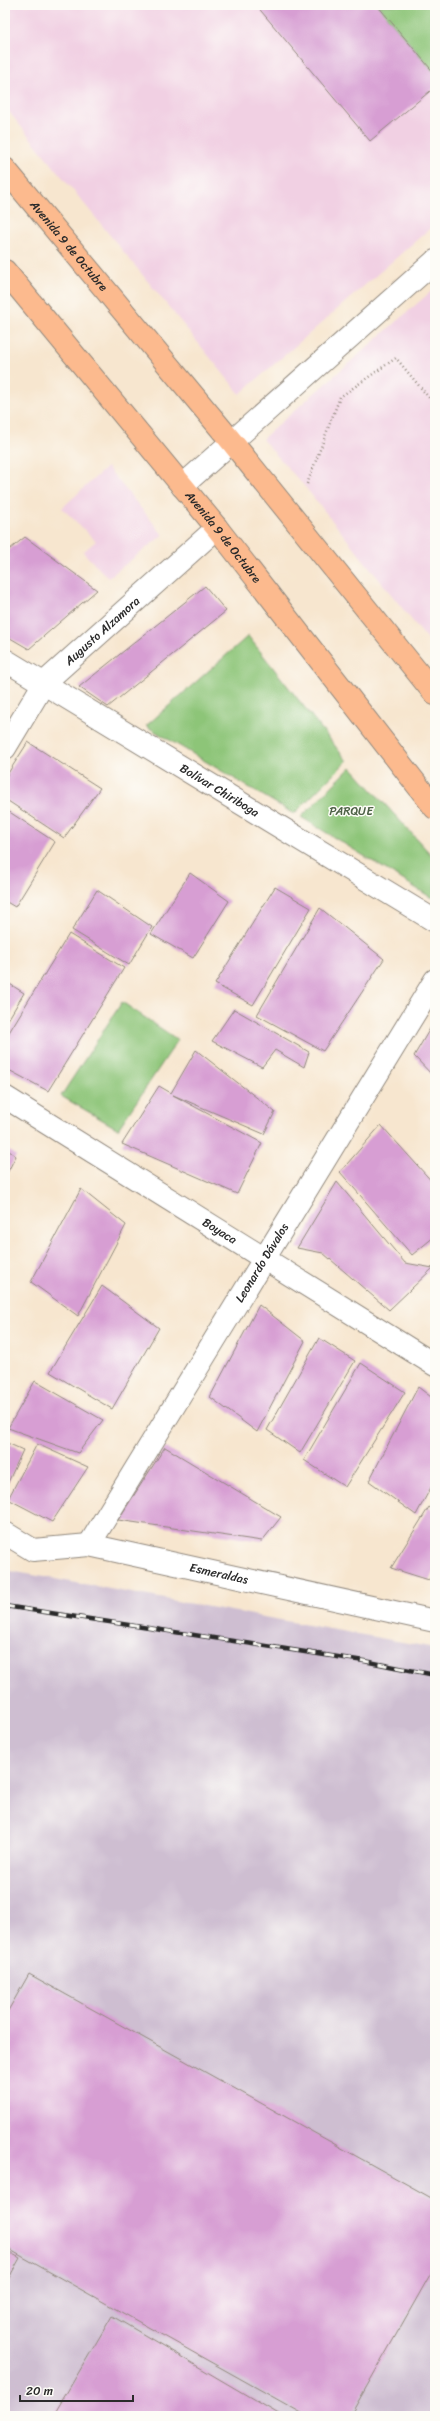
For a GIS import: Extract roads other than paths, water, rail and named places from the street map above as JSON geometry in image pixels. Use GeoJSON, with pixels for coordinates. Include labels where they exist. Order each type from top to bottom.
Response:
{"type":"FeatureCollection","features":[{"type":"Feature","properties":{"kind":"main road","name":"Avenida 9 de Octubre"},"geometry":{"type":"LineString","coordinates":[[5,169],[288,510],[435,694]]}},
{"type":"Feature","properties":{"kind":"main road","name":"Avenida 9 de Octubre"},"geometry":{"type":"LineString","coordinates":[[5,271],[217,528],[435,808]]}},
{"type":"Feature","properties":{"kind":"street"},"geometry":{"type":"LineString","coordinates":[[182,486],[435,261]]}},
{"type":"Feature","properties":{"kind":"street","name":"Augusto Alzamora"},"geometry":{"type":"LineString","coordinates":[[5,748],[44,683],[217,528]]}},
{"type":"Feature","properties":{"kind":"street","name":"Bolívar Chiriboga"},"geometry":{"type":"LineString","coordinates":[[5,660],[435,921]]}},
{"type":"Feature","properties":{"kind":"street","name":"Leonardo Dávalos"},"geometry":{"type":"LineString","coordinates":[[88,1545],[435,980]]}},
{"type":"Feature","properties":{"kind":"street","name":"Boyaca"},"geometry":{"type":"LineString","coordinates":[[5,1097],[435,1365]]}},
{"type":"Feature","properties":{"kind":"street","name":"Esmeraldas"},"geometry":{"type":"LineString","coordinates":[[5,1533],[33,1550],[88,1545],[435,1621]]}},
{"type":"Feature","properties":{"kind":"railway"},"geometry":{"type":"LineString","coordinates":[[5,1606],[364,1661],[435,1675]]}},
{"type":"Feature","properties":{"kind":"park label","name":"PARQUE"},"geometry":{"type":"Point","coordinates":[351,811]}}]}
